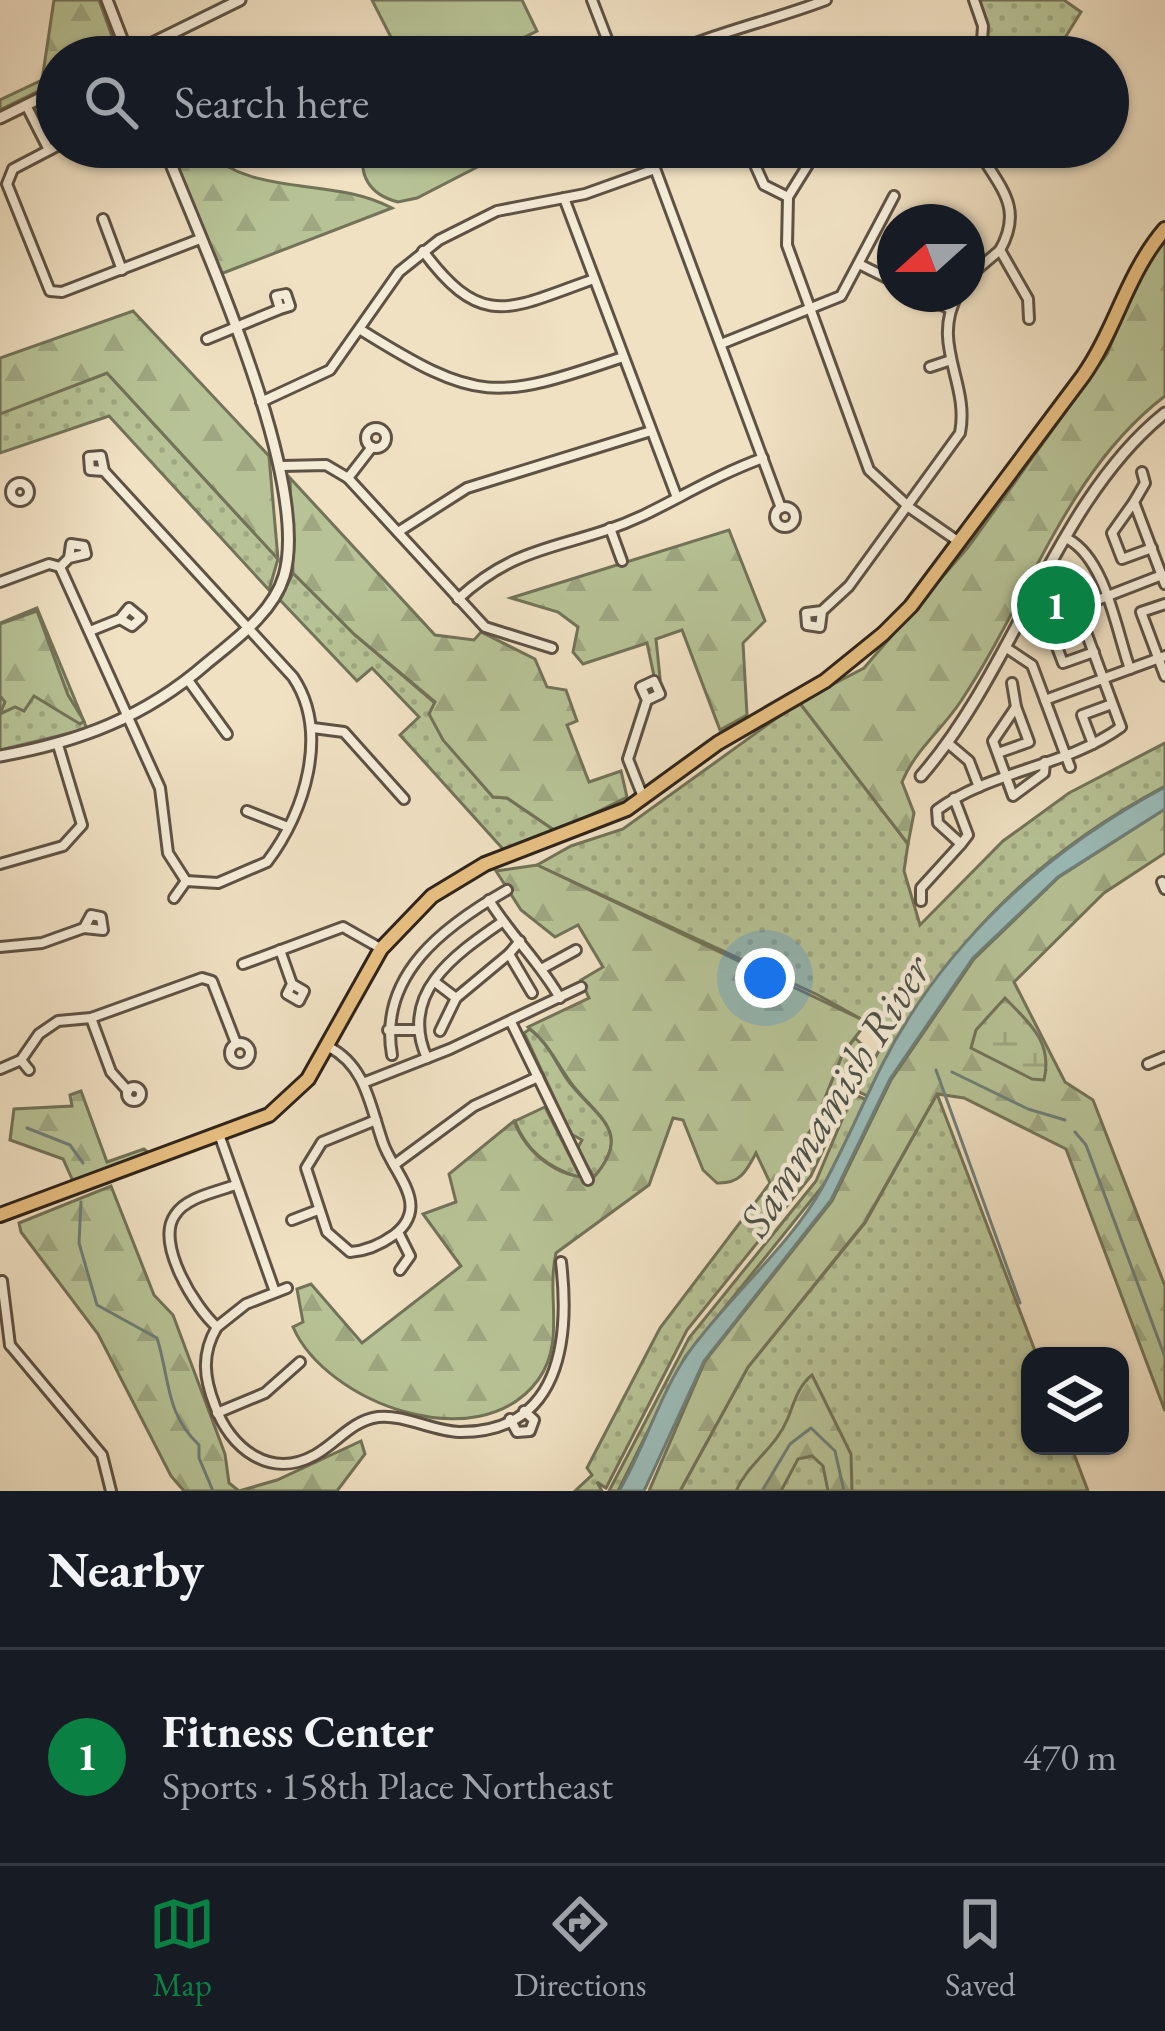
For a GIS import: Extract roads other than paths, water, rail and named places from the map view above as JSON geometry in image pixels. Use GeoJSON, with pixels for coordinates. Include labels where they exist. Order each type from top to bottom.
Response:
{"type":"FeatureCollection","features":[{"type":"Feature","properties":{"kind":"main road"},"geometry":{"type":"LineString","coordinates":[[0,1215],[269,1115],[289,1099],[329,1047],[381,949],[417,908],[470,872],[596,824],[644,798],[718,743],[855,659],[911,607],[1096,357],[1135,269],[1165,229]]}},
{"type":"Feature","properties":{"kind":"street"},"geometry":{"type":"LineString","coordinates":[[107,0],[120,36]]}},
{"type":"Feature","properties":{"kind":"street"},"geometry":{"type":"LineString","coordinates":[[167,36],[240,0]]}},
{"type":"Feature","properties":{"kind":"street"},"geometry":{"type":"LineString","coordinates":[[592,0],[606,36]]}},
{"type":"Feature","properties":{"kind":"street"},"geometry":{"type":"LineString","coordinates":[[974,0],[985,36]]}},
{"type":"Feature","properties":{"kind":"street"},"geometry":{"type":"LineString","coordinates":[[714,36],[823,1]]}},
{"type":"Feature","properties":{"kind":"street"},"geometry":{"type":"LineString","coordinates":[[0,118],[36,100]]}},
{"type":"Feature","properties":{"kind":"street"},"geometry":{"type":"LineString","coordinates":[[26,105],[36,121]]}},
{"type":"Feature","properties":{"kind":"street"},"geometry":{"type":"LineString","coordinates":[[36,157],[13,169],[8,178],[50,291],[122,270],[200,239]]}},
{"type":"Feature","properties":{"kind":"street"},"geometry":{"type":"LineString","coordinates":[[0,756],[58,746],[127,718],[188,680],[249,627],[269,605],[285,575],[289,535],[282,466],[172,168]]}},
{"type":"Feature","properties":{"kind":"street"},"geometry":{"type":"LineString","coordinates":[[756,168],[764,185],[788,197]]}},
{"type":"Feature","properties":{"kind":"street"},"geometry":{"type":"LineString","coordinates":[[806,168],[788,197],[784,230],[869,470],[910,508],[959,542]]}},
{"type":"Feature","properties":{"kind":"street"},"geometry":{"type":"LineString","coordinates":[[985,263],[1000,250],[1013,222],[1010,205],[988,168]]}},
{"type":"Feature","properties":{"kind":"street"},"geometry":{"type":"LineString","coordinates":[[260,402],[330,370],[380,296],[423,251],[496,211],[564,198],[656,169],[781,508]]}},
{"type":"Feature","properties":{"kind":"street"},"geometry":{"type":"LineString","coordinates":[[721,344],[841,296],[894,196]]}},
{"type":"Feature","properties":{"kind":"street"},"geometry":{"type":"LineString","coordinates":[[564,198],[676,495]]}},
{"type":"Feature","properties":{"kind":"street"},"geometry":{"type":"LineString","coordinates":[[103,219],[122,270]]}},
{"type":"Feature","properties":{"kind":"street"},"geometry":{"type":"LineString","coordinates":[[1000,250],[1028,299],[1029,319]]}},
{"type":"Feature","properties":{"kind":"street"},"geometry":{"type":"LineString","coordinates":[[423,251],[461,296],[492,306],[520,306],[594,279]]}},
{"type":"Feature","properties":{"kind":"street"},"geometry":{"type":"LineString","coordinates":[[860,264],[877,273]]}},
{"type":"Feature","properties":{"kind":"street"},"geometry":{"type":"LineString","coordinates":[[207,339],[280,309]]}},
{"type":"Feature","properties":{"kind":"street"},"geometry":{"type":"LineString","coordinates":[[822,611],[910,508],[952,447],[963,408],[948,362],[950,312]]}},
{"type":"Feature","properties":{"kind":"street"},"geometry":{"type":"LineString","coordinates":[[361,330],[442,379],[483,389],[526,389],[623,357]]}},
{"type":"Feature","properties":{"kind":"street"},"geometry":{"type":"LineString","coordinates":[[930,367],[948,362]]}},
{"type":"Feature","properties":{"kind":"street"},"geometry":{"type":"LineString","coordinates":[[921,776],[949,744],[1008,649],[1120,454],[1165,413]]}},
{"type":"Feature","properties":{"kind":"street"},"geometry":{"type":"LineString","coordinates":[[398,532],[467,488],[651,431]]}},
{"type":"Feature","properties":{"kind":"street"},"geometry":{"type":"LineString","coordinates":[[348,478],[372,447]]}},
{"type":"Feature","properties":{"kind":"street"},"geometry":{"type":"LineString","coordinates":[[458,599],[507,559],[610,528],[763,458]]}},
{"type":"Feature","properties":{"kind":"street"},"geometry":{"type":"LineString","coordinates":[[282,466],[326,466],[348,478],[494,632],[551,648]]}},
{"type":"Feature","properties":{"kind":"street"},"geometry":{"type":"LineString","coordinates":[[0,582],[50,564],[60,567],[160,788],[168,853],[186,880],[218,884],[259,868],[288,826],[304,786],[313,728],[308,699],[249,627],[104,471]]}},
{"type":"Feature","properties":{"kind":"street"},"geometry":{"type":"LineString","coordinates":[[1142,472],[1145,483],[1112,533],[1122,559],[1152,548]]}},
{"type":"Feature","properties":{"kind":"street"},"geometry":{"type":"LineString","coordinates":[[0,499],[12,495]]}},
{"type":"Feature","properties":{"kind":"street"},"geometry":{"type":"LineString","coordinates":[[1094,652],[1064,663],[1051,618],[1163,579],[1134,502]]}},
{"type":"Feature","properties":{"kind":"street"},"geometry":{"type":"LineString","coordinates":[[610,528],[622,561]]}},
{"type":"Feature","properties":{"kind":"street"},"geometry":{"type":"LineString","coordinates":[[1068,539],[1089,554],[1130,669]]}},
{"type":"Feature","properties":{"kind":"street"},"geometry":{"type":"LineString","coordinates":[[60,567],[69,558]]}},
{"type":"Feature","properties":{"kind":"street"},"geometry":{"type":"LineString","coordinates":[[1165,604],[1141,612],[1162,657],[1165,676]]}},
{"type":"Feature","properties":{"kind":"street"},"geometry":{"type":"LineString","coordinates":[[90,631],[120,619]]}},
{"type":"Feature","properties":{"kind":"street"},"geometry":{"type":"LineString","coordinates":[[961,844],[936,819],[938,810],[954,798],[1066,756],[1120,727],[1086,632],[1056,644]]}},
{"type":"Feature","properties":{"kind":"street"},"geometry":{"type":"LineString","coordinates":[[1008,649],[1032,664],[1070,767]]}},
{"type":"Feature","properties":{"kind":"street"},"geometry":{"type":"LineString","coordinates":[[1046,700],[1162,657]]}},
{"type":"Feature","properties":{"kind":"street"},"geometry":{"type":"LineString","coordinates":[[188,680],[226,734]]}},
{"type":"Feature","properties":{"kind":"street"},"geometry":{"type":"LineString","coordinates":[[998,753],[1029,742],[1012,682]]}},
{"type":"Feature","properties":{"kind":"street"},"geometry":{"type":"LineString","coordinates":[[644,798],[628,758],[647,700]]}},
{"type":"Feature","properties":{"kind":"street"},"geometry":{"type":"LineString","coordinates":[[1093,744],[1082,715],[1112,704]]}},
{"type":"Feature","properties":{"kind":"street"},"geometry":{"type":"LineString","coordinates":[[1016,707],[993,741],[1013,796],[1044,772],[1045,763]]}},
{"type":"Feature","properties":{"kind":"street"},"geometry":{"type":"LineString","coordinates":[[313,728],[344,732],[404,799]]}},
{"type":"Feature","properties":{"kind":"street"},"geometry":{"type":"LineString","coordinates":[[949,744],[969,760],[979,787]]}},
{"type":"Feature","properties":{"kind":"street"},"geometry":{"type":"LineString","coordinates":[[0,864],[46,854],[77,834],[82,813],[58,746]]}},
{"type":"Feature","properties":{"kind":"street"},"geometry":{"type":"LineString","coordinates":[[921,901],[921,888],[968,835],[954,798]]}},
{"type":"Feature","properties":{"kind":"street"},"geometry":{"type":"LineString","coordinates":[[247,811],[288,826]]}},
{"type":"Feature","properties":{"kind":"street"},"geometry":{"type":"LineString","coordinates":[[174,898],[186,880]]}},
{"type":"Feature","properties":{"kind":"street"},"geometry":{"type":"LineString","coordinates":[[392,1055],[388,1030],[392,1004],[417,959],[440,934],[507,890]]}},
{"type":"Feature","properties":{"kind":"street"},"geometry":{"type":"LineString","coordinates":[[489,900],[543,968],[560,998]]}},
{"type":"Feature","properties":{"kind":"street"},"geometry":{"type":"LineString","coordinates":[[427,1058],[416,1030],[419,1009],[458,953],[502,922]]}},
{"type":"Feature","properties":{"kind":"street"},"geometry":{"type":"LineString","coordinates":[[0,946],[42,943],[84,928]]}},
{"type":"Feature","properties":{"kind":"street"},"geometry":{"type":"LineString","coordinates":[[243,964],[333,929],[358,931],[381,949]]}},
{"type":"Feature","properties":{"kind":"street"},"geometry":{"type":"LineString","coordinates":[[440,1030],[456,998],[520,941]]}},
{"type":"Feature","properties":{"kind":"street"},"geometry":{"type":"LineString","coordinates":[[280,950],[292,984]]}},
{"type":"Feature","properties":{"kind":"street"},"geometry":{"type":"LineString","coordinates":[[543,968],[576,950]]}},
{"type":"Feature","properties":{"kind":"street"},"geometry":{"type":"LineString","coordinates":[[509,953],[532,993]]}},
{"type":"Feature","properties":{"kind":"street"},"geometry":{"type":"LineString","coordinates":[[0,1069],[21,1060],[48,1026],[91,1018],[205,978],[216,990],[236,1043]]}},
{"type":"Feature","properties":{"kind":"street"},"geometry":{"type":"LineString","coordinates":[[435,982],[456,998]]}},
{"type":"Feature","properties":{"kind":"street"},"geometry":{"type":"LineString","coordinates":[[363,1083],[512,1022],[581,987]]}},
{"type":"Feature","properties":{"kind":"street"},"geometry":{"type":"LineString","coordinates":[[91,1018],[111,1072],[128,1091]]}},
{"type":"Feature","properties":{"kind":"street"},"geometry":{"type":"LineString","coordinates":[[512,1022],[588,1180]]}},
{"type":"Feature","properties":{"kind":"street"},"geometry":{"type":"LineString","coordinates":[[388,1030],[416,1030]]}},
{"type":"Feature","properties":{"kind":"street"},"geometry":{"type":"LineString","coordinates":[[329,1047],[348,1057],[363,1083],[394,1165],[409,1190],[410,1211],[398,1232],[375,1247],[350,1252],[331,1239],[318,1210],[307,1177],[309,1157],[330,1137],[376,1120]]}},
{"type":"Feature","properties":{"kind":"street"},"geometry":{"type":"LineString","coordinates":[[1148,1064],[1165,1057]]}},
{"type":"Feature","properties":{"kind":"street"},"geometry":{"type":"LineString","coordinates":[[21,1060],[29,1070]]}},
{"type":"Feature","properties":{"kind":"street"},"geometry":{"type":"LineString","coordinates":[[394,1165],[474,1106],[538,1076]]}},
{"type":"Feature","properties":{"kind":"street"},"geometry":{"type":"LineString","coordinates":[[220,1137],[275,1292]]}},
{"type":"Feature","properties":{"kind":"street"},"geometry":{"type":"LineString","coordinates":[[217,1327],[190,1298],[170,1234],[181,1208],[236,1185]]}},
{"type":"Feature","properties":{"kind":"street"},"geometry":{"type":"LineString","coordinates":[[292,1220],[318,1210]]}},
{"type":"Feature","properties":{"kind":"street"},"geometry":{"type":"LineString","coordinates":[[398,1232],[410,1256],[400,1270]]}},
{"type":"Feature","properties":{"kind":"street"},"geometry":{"type":"LineString","coordinates":[[286,1288],[232,1312],[217,1327],[205,1372],[217,1413],[231,1439],[256,1458],[278,1463],[309,1458],[350,1428],[375,1418],[460,1432],[524,1411],[555,1373],[564,1347],[560,1262]]}},
{"type":"Feature","properties":{"kind":"street"},"geometry":{"type":"LineString","coordinates":[[2,1281],[5,1346],[102,1455],[111,1491]]}},
{"type":"Feature","properties":{"kind":"street"},"geometry":{"type":"LineString","coordinates":[[217,1413],[265,1393],[300,1362]]}},
{"type":"Feature","properties":{"kind":"street"},"geometry":{"type":"LineString","coordinates":[[510,1419],[517,1432],[530,1432],[534,1420],[524,1411]]}},
{"type":"Feature","properties":{"kind":"water"},"geometry":{"type":"Polygon","coordinates":[[[1165,787],[1165,809],[1058,877],[973,958],[890,1079],[831,1200],[704,1361],[644,1491],[619,1491],[689,1352],[809,1209],[882,1065],[935,979],[1002,904],[1040,871],[1121,812],[1165,787]]]}},
{"type":"Feature","properties":{"kind":"waterway"},"geometry":{"type":"LineString","coordinates":[[936,1070],[1020,1303]]}},
{"type":"Feature","properties":{"kind":"waterway"},"geometry":{"type":"LineString","coordinates":[[952,1072],[1028,1109],[1065,1120]]}},
{"type":"Feature","properties":{"kind":"waterway"},"geometry":{"type":"LineString","coordinates":[[27,1128],[70,1145],[83,1163]]}},
{"type":"Feature","properties":{"kind":"waterway"},"geometry":{"type":"LineString","coordinates":[[1075,1132],[1086,1145],[1165,1357]]}},
{"type":"Feature","properties":{"kind":"waterway"},"geometry":{"type":"LineString","coordinates":[[81,1202],[79,1243],[97,1305],[157,1338],[174,1408],[199,1445],[199,1458],[213,1491]]}},
{"type":"Feature","properties":{"kind":"waterway"},"geometry":{"type":"LineString","coordinates":[[762,1491],[790,1444],[811,1428],[835,1451],[844,1491]]}},
{"type":"Feature","properties":{"kind":"place","name":"Fitness Center"},"geometry":{"type":"Point","coordinates":[1056,605]}},
{"type":"Feature","properties":{"kind":"water label","name":"Sammamish River"},"geometry":{"type":"Point","coordinates":[834,1095]}}]}
